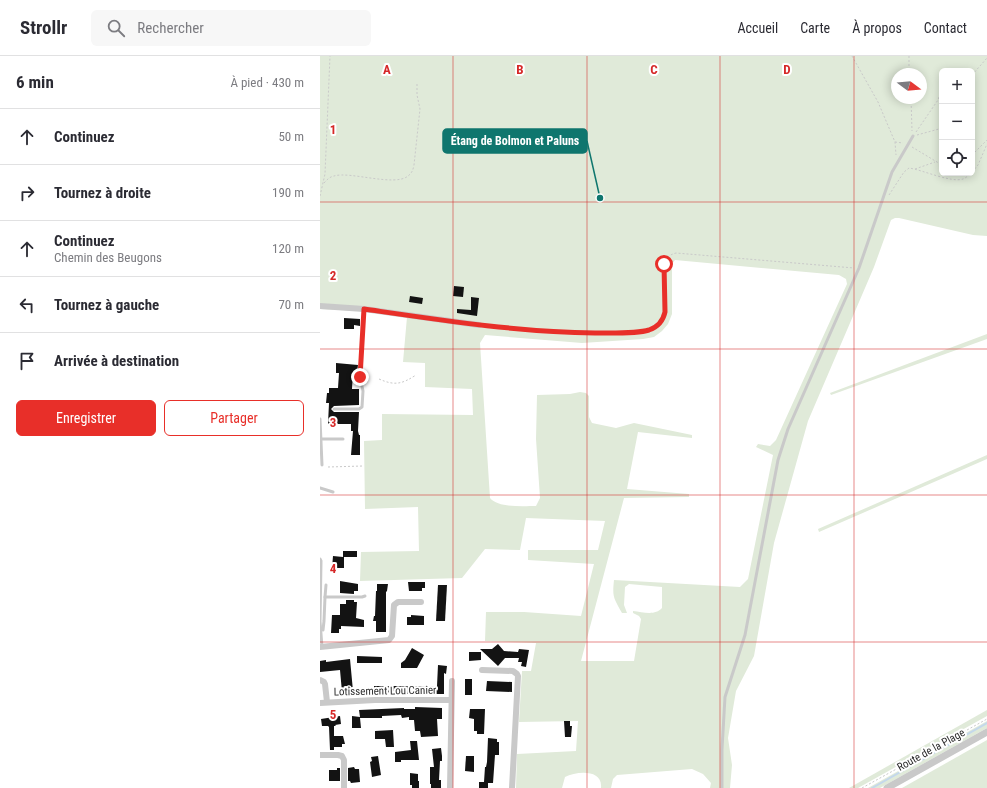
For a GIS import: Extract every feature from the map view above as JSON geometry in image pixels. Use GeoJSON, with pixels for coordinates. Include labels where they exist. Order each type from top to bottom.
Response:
{"type":"FeatureCollection","features":[{"type":"Feature","properties":{"kind":"street"},"geometry":{"type":"LineString","coordinates":[[320,306],[364,309],[479,325]]}},
{"type":"Feature","properties":{"kind":"street"},"geometry":{"type":"LineString","coordinates":[[321,647],[389,640],[392,636],[394,605],[398,602],[421,602]]}},
{"type":"Feature","properties":{"kind":"street"},"geometry":{"type":"LineString","coordinates":[[482,670],[513,672],[518,676],[512,788]]}},
{"type":"Feature","properties":{"kind":"street"},"geometry":{"type":"LineString","coordinates":[[320,680],[322,680],[325,684],[323,702]]}},
{"type":"Feature","properties":{"kind":"street"},"geometry":{"type":"LineString","coordinates":[[450,788],[452,681]]}},
{"type":"Feature","properties":{"kind":"street","name":"Lotissement Lou Canier"},"geometry":{"type":"LineString","coordinates":[[323,702],[451,700]]}},
{"type":"Feature","properties":{"kind":"street","name":"Route de la Plage"},"geometry":{"type":"LineString","coordinates":[[886,788],[987,732]]}},
{"type":"Feature","properties":{"kind":"street"},"geometry":{"type":"LineString","coordinates":[[320,755],[338,754],[342,756],[344,760],[344,788]]}},
{"type":"Feature","properties":{"kind":"lane"},"geometry":{"type":"LineString","coordinates":[[722,788],[722,749],[725,697],[745,634],[778,460],[788,429],[859,268],[892,172],[913,136]]}},
{"type":"Feature","properties":{"kind":"lane"},"geometry":{"type":"LineString","coordinates":[[334,409],[359,409],[362,407],[363,391],[360,377],[364,309]]}},
{"type":"Feature","properties":{"kind":"lane"},"geometry":{"type":"LineString","coordinates":[[320,419],[322,464]]}},
{"type":"Feature","properties":{"kind":"lane"},"geometry":{"type":"LineString","coordinates":[[320,439],[342,439]]}},
{"type":"Feature","properties":{"kind":"lane"},"geometry":{"type":"LineString","coordinates":[[320,488],[333,492]]}},
{"type":"Feature","properties":{"kind":"lane"},"geometry":{"type":"LineString","coordinates":[[320,559],[322,561],[320,621],[322,634]]}},
{"type":"Feature","properties":{"kind":"lane"},"geometry":{"type":"LineString","coordinates":[[321,647],[326,585]]}},
{"type":"Feature","properties":{"kind":"lane"},"geometry":{"type":"LineString","coordinates":[[325,597],[364,597]]}},
{"type":"Feature","properties":{"kind":"path"},"geometry":{"type":"LineString","coordinates":[[320,196],[324,183],[330,56]]}},
{"type":"Feature","properties":{"kind":"path"},"geometry":{"type":"LineString","coordinates":[[852,56],[878,102],[895,142],[897,165]]}},
{"type":"Feature","properties":{"kind":"path"},"geometry":{"type":"LineString","coordinates":[[909,56],[909,68]]}},
{"type":"Feature","properties":{"kind":"path"},"geometry":{"type":"LineString","coordinates":[[975,72],[987,58]]}},
{"type":"Feature","properties":{"kind":"path"},"geometry":{"type":"LineString","coordinates":[[324,183],[328,179],[340,175],[375,179],[402,179],[412,172],[420,109],[417,96],[417,84]]}},
{"type":"Feature","properties":{"kind":"path"},"geometry":{"type":"LineString","coordinates":[[913,136],[939,97]]}},
{"type":"Feature","properties":{"kind":"path"},"geometry":{"type":"LineString","coordinates":[[911,104],[913,136]]}},
{"type":"Feature","properties":{"kind":"path"},"geometry":{"type":"LineString","coordinates":[[913,136],[939,129]]}},
{"type":"Feature","properties":{"kind":"path"},"geometry":{"type":"LineString","coordinates":[[975,152],[987,140]]}},
{"type":"Feature","properties":{"kind":"path"},"geometry":{"type":"LineString","coordinates":[[895,142],[908,145],[939,163]]}},
{"type":"Feature","properties":{"kind":"path"},"geometry":{"type":"LineString","coordinates":[[975,169],[987,144]]}},
{"type":"Feature","properties":{"kind":"path"},"geometry":{"type":"LineString","coordinates":[[915,169],[936,161]]}},
{"type":"Feature","properties":{"kind":"path"},"geometry":{"type":"LineString","coordinates":[[884,197],[892,193],[904,172],[909,168],[939,176]]}},
{"type":"Feature","properties":{"kind":"path"},"geometry":{"type":"LineString","coordinates":[[940,176],[964,179],[968,176]]}},
{"type":"Feature","properties":{"kind":"path"},"geometry":{"type":"LineString","coordinates":[[479,325],[582,333],[610,333],[649,330],[655,327],[663,318],[665,312],[664,264],[667,258],[676,253],[859,268]]}},
{"type":"Feature","properties":{"kind":"path"},"geometry":{"type":"LineString","coordinates":[[379,379],[386,382],[402,383],[416,375]]}},
{"type":"Feature","properties":{"kind":"path"},"geometry":{"type":"LineString","coordinates":[[322,464],[324,467],[363,466]]}},
{"type":"Feature","properties":{"kind":"path"},"geometry":{"type":"LineString","coordinates":[[862,788],[987,719]]}},
{"type":"Feature","properties":{"kind":"green space"},"geometry":{"type":"Polygon","coordinates":[[[320,56],[987,56],[987,236],[973,235],[899,218],[891,220],[874,267],[808,421],[774,543],[754,656],[736,691],[728,738],[732,765],[730,788],[710,788],[711,783],[703,774],[692,769],[617,775],[613,779],[611,788],[601,788],[601,782],[598,777],[588,773],[582,773],[565,777],[562,788],[516,788],[517,754],[576,751],[578,721],[519,722],[522,671],[531,671],[536,643],[485,641],[486,612],[524,612],[581,616],[594,564],[528,560],[528,550],[598,550],[605,521],[526,518],[520,550],[485,549],[462,578],[360,581],[361,552],[419,551],[418,507],[365,509],[364,441],[382,440],[382,414],[473,415],[472,389],[425,387],[425,363],[403,362],[407,317],[360,311],[320,309],[320,56]],[[675,260],[672,264],[672,314],[668,324],[654,337],[582,343],[485,335],[480,343],[490,498],[494,501],[511,506],[536,506],[540,498],[536,439],[537,395],[570,394],[580,392],[586,393],[589,396],[589,417],[592,423],[616,428],[634,423],[692,435],[692,438],[638,432],[627,489],[689,494],[689,497],[624,498],[581,661],[634,661],[641,619],[633,613],[633,611],[652,613],[662,608],[662,587],[629,584],[625,587],[624,605],[627,613],[622,613],[614,598],[614,580],[740,587],[748,579],[773,455],[756,447],[758,444],[770,446],[776,440],[847,284],[846,279],[839,275],[675,260]]]}},
{"type":"Feature","properties":{"kind":"green space"},"geometry":{"type":"Polygon","coordinates":[[[987,334],[987,339],[831,395],[830,393],[987,334]]]}},
{"type":"Feature","properties":{"kind":"green space"},"geometry":{"type":"Polygon","coordinates":[[[987,455],[987,459],[819,532],[818,529],[987,455]]]}},
{"type":"Feature","properties":{"kind":"green space"},"geometry":{"type":"Polygon","coordinates":[[[987,710],[987,716],[858,788],[849,788],[987,710]]]}},
{"type":"Feature","properties":{"kind":"green space"},"geometry":{"type":"Polygon","coordinates":[[[987,721],[987,728],[880,788],[868,788],[987,721]]]}},
{"type":"Feature","properties":{"kind":"green space"},"geometry":{"type":"Polygon","coordinates":[[[987,740],[987,788],[902,788],[987,740]]]}},
{"type":"Feature","properties":{"kind":"building"},"geometry":{"type":"Polygon","coordinates":[[[454,286],[464,287],[463,297],[453,296],[454,286]]]}},
{"type":"Feature","properties":{"kind":"building"},"geometry":{"type":"Polygon","coordinates":[[[410,296],[423,298],[422,304],[409,302],[410,296]]]}},
{"type":"Feature","properties":{"kind":"building"},"geometry":{"type":"Polygon","coordinates":[[[471,297],[479,298],[477,316],[457,313],[457,309],[471,310],[471,297]]]}},
{"type":"Feature","properties":{"kind":"building"},"geometry":{"type":"Polygon","coordinates":[[[344,318],[360,319],[360,326],[354,325],[354,329],[344,329],[344,318]]]}},
{"type":"Feature","properties":{"kind":"building"},"geometry":{"type":"Polygon","coordinates":[[[336,363],[358,365],[357,372],[353,372],[352,389],[359,389],[359,405],[334,406],[331,409],[334,412],[359,412],[358,431],[360,435],[360,455],[351,455],[353,431],[351,431],[351,424],[328,424],[329,403],[326,403],[327,393],[329,393],[329,388],[338,388],[339,373],[336,373],[336,363]]]}},
{"type":"Feature","properties":{"kind":"building"},"geometry":{"type":"Polygon","coordinates":[[[343,551],[357,551],[357,557],[344,557],[344,568],[332,568],[333,556],[343,557],[343,551]]]}},
{"type":"Feature","properties":{"kind":"building"},"geometry":{"type":"Polygon","coordinates":[[[340,581],[358,584],[358,591],[354,591],[354,594],[340,593],[340,581]]]}},
{"type":"Feature","properties":{"kind":"building"},"geometry":{"type":"Polygon","coordinates":[[[408,582],[425,582],[425,588],[422,588],[422,591],[409,591],[408,582]]]}},
{"type":"Feature","properties":{"kind":"building"},"geometry":{"type":"Polygon","coordinates":[[[377,584],[388,584],[386,592],[386,632],[376,632],[376,621],[373,621],[375,616],[377,584]]]}},
{"type":"Feature","properties":{"kind":"building"},"geometry":{"type":"Polygon","coordinates":[[[438,585],[447,585],[445,621],[436,621],[438,585]]]}},
{"type":"Feature","properties":{"kind":"building"},"geometry":{"type":"Polygon","coordinates":[[[346,600],[354,600],[354,602],[357,602],[356,618],[364,620],[364,627],[341,626],[339,633],[331,633],[332,615],[340,615],[340,604],[346,604],[346,600]]]}},
{"type":"Feature","properties":{"kind":"building"},"geometry":{"type":"Polygon","coordinates":[[[411,615],[424,616],[424,625],[407,625],[407,617],[411,617],[411,615]]]}},
{"type":"Feature","properties":{"kind":"building"},"geometry":{"type":"Polygon","coordinates":[[[498,644],[504,651],[518,652],[519,649],[529,650],[526,667],[521,666],[522,662],[518,662],[519,658],[505,658],[498,666],[480,649],[492,649],[498,644]]]}},
{"type":"Feature","properties":{"kind":"building"},"geometry":{"type":"Polygon","coordinates":[[[412,648],[424,655],[417,668],[401,668],[401,663],[405,660],[412,648]]]}},
{"type":"Feature","properties":{"kind":"building"},"geometry":{"type":"Polygon","coordinates":[[[469,652],[481,652],[481,660],[469,661],[469,652]]]}},
{"type":"Feature","properties":{"kind":"building"},"geometry":{"type":"Polygon","coordinates":[[[357,656],[382,657],[382,663],[357,663],[357,656]]]}},
{"type":"Feature","properties":{"kind":"building"},"geometry":{"type":"Polygon","coordinates":[[[350,659],[353,691],[342,692],[340,670],[320,672],[320,661],[326,660],[326,662],[350,659]]]}},
{"type":"Feature","properties":{"kind":"building"},"geometry":{"type":"Polygon","coordinates":[[[438,665],[447,666],[446,674],[444,673],[444,694],[374,694],[374,686],[437,686],[438,665]]]}},
{"type":"Feature","properties":{"kind":"building"},"geometry":{"type":"Polygon","coordinates":[[[465,679],[472,679],[472,695],[465,695],[465,679]]]}},
{"type":"Feature","properties":{"kind":"building"},"geometry":{"type":"Polygon","coordinates":[[[487,681],[512,682],[512,692],[486,691],[487,681]]]}},
{"type":"Feature","properties":{"kind":"building"},"geometry":{"type":"Polygon","coordinates":[[[415,707],[442,708],[442,719],[437,719],[438,736],[421,737],[420,731],[415,731],[414,720],[409,720],[409,717],[402,718],[401,715],[382,716],[382,718],[360,718],[361,728],[352,728],[352,716],[360,717],[359,710],[415,709],[415,707]]]}},
{"type":"Feature","properties":{"kind":"building"},"geometry":{"type":"Polygon","coordinates":[[[470,709],[485,709],[484,734],[477,734],[477,731],[474,731],[474,719],[469,718],[470,709]]]}},
{"type":"Feature","properties":{"kind":"building"},"geometry":{"type":"Polygon","coordinates":[[[340,716],[341,724],[334,726],[334,736],[343,736],[345,744],[342,744],[342,747],[334,747],[334,750],[330,750],[329,727],[322,726],[321,719],[340,716]]]}},
{"type":"Feature","properties":{"kind":"building"},"geometry":{"type":"Polygon","coordinates":[[[564,721],[570,721],[570,726],[572,726],[571,737],[565,737],[564,721]]]}},
{"type":"Feature","properties":{"kind":"building"},"geometry":{"type":"Polygon","coordinates":[[[393,730],[394,747],[386,747],[385,739],[375,739],[375,731],[393,730]]]}},
{"type":"Feature","properties":{"kind":"building"},"geometry":{"type":"Polygon","coordinates":[[[488,738],[497,739],[497,742],[499,742],[499,755],[495,755],[493,783],[488,783],[488,788],[479,788],[479,782],[484,782],[488,738]]]}},
{"type":"Feature","properties":{"kind":"building"},"geometry":{"type":"Polygon","coordinates":[[[410,741],[417,741],[419,760],[401,760],[401,762],[395,762],[395,752],[411,750],[410,741]]]}},
{"type":"Feature","properties":{"kind":"building"},"geometry":{"type":"Polygon","coordinates":[[[441,748],[442,761],[440,761],[439,780],[441,780],[441,788],[431,788],[430,767],[434,767],[432,749],[441,748]]]}},
{"type":"Feature","properties":{"kind":"building"},"geometry":{"type":"Polygon","coordinates":[[[378,756],[381,775],[372,777],[370,762],[372,761],[371,757],[378,756]]]}},
{"type":"Feature","properties":{"kind":"building"},"geometry":{"type":"Polygon","coordinates":[[[466,756],[474,756],[474,772],[465,771],[466,756]]]}},
{"type":"Feature","properties":{"kind":"building"},"geometry":{"type":"Polygon","coordinates":[[[354,767],[355,769],[359,769],[360,782],[351,783],[348,781],[348,768],[354,767]]]}},
{"type":"Feature","properties":{"kind":"building"},"geometry":{"type":"Polygon","coordinates":[[[337,768],[340,768],[340,781],[329,781],[329,770],[337,770],[337,768]]]}},
{"type":"Feature","properties":{"kind":"building"},"geometry":{"type":"Polygon","coordinates":[[[410,773],[418,774],[419,788],[412,788],[412,785],[410,785],[410,773]]]}},
{"type":"Feature","properties":{"kind":"waterway"},"geometry":{"type":"LineString","coordinates":[[872,788],[987,723]]}},
{"type":"Feature","properties":{"kind":"place","name":"Étang de Bolmon et Paluns"},"geometry":{"type":"Point","coordinates":[600,198]}},
{"type":"Feature","properties":{"kind":"route"},"geometry":{"type":"LineString","coordinates":[[360,377],[364,309],[509,328],[582,333],[644,331],[655,327],[660,323],[665,312],[664,264]]}}]}
